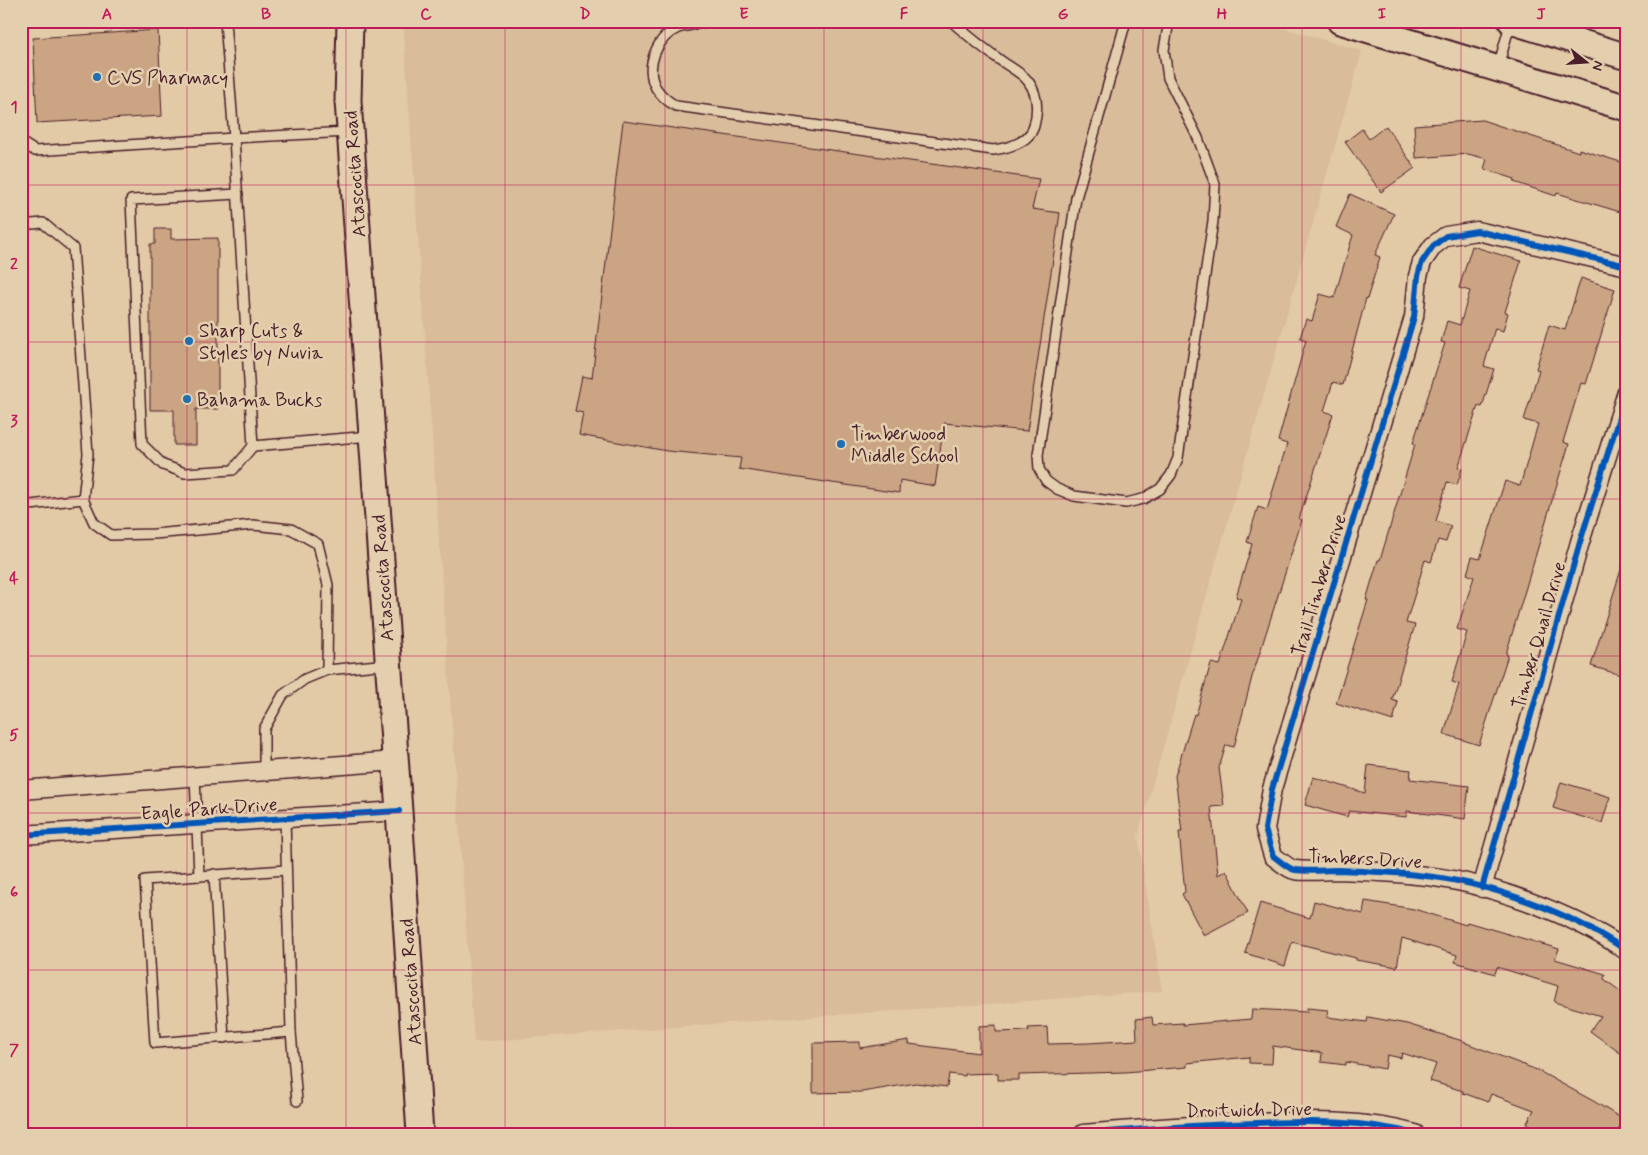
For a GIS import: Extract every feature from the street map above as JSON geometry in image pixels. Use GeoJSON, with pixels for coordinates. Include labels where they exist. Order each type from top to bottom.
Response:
{"type":"FeatureCollection","features":[{"type":"Feature","properties":{"kind":"main road","name":"Atascocita Road"},"geometry":{"type":"LineString","coordinates":[[350,21],[348,101],[399,811],[420,1134]]}},
{"type":"Feature","properties":{"kind":"main road"},"geometry":{"type":"LineString","coordinates":[[1340,21],[1627,108]]}},
{"type":"Feature","properties":{"kind":"main road"},"geometry":{"type":"LineString","coordinates":[[1511,21],[1627,57]]}},
{"type":"Feature","properties":{"kind":"street","name":"Trail Timber Drive"},"geometry":{"type":"LineString","coordinates":[[1266,825],[1275,779],[1414,317],[1418,276],[1422,262],[1433,246],[1446,236],[1477,231],[1627,266]]}},
{"type":"Feature","properties":{"kind":"street","name":"Timber Quail Drive"},"geometry":{"type":"LineString","coordinates":[[1482,888],[1580,542],[1627,392]]}},
{"type":"Feature","properties":{"kind":"street","name":"Eagle Park Drive"},"geometry":{"type":"LineString","coordinates":[[21,790],[395,762]]}},
{"type":"Feature","properties":{"kind":"street","name":"Eagle Park Drive"},"geometry":{"type":"LineString","coordinates":[[21,835],[399,811]]}},
{"type":"Feature","properties":{"kind":"street","name":"Timbers Drive"},"geometry":{"type":"LineString","coordinates":[[1266,825],[1265,829],[1273,856],[1294,870],[1373,871],[1442,878],[1532,903],[1571,919],[1627,951]]}},
{"type":"Feature","properties":{"kind":"street","name":"Droitwich Drive"},"geometry":{"type":"LineString","coordinates":[[1083,1134],[1192,1125],[1290,1122],[1366,1124],[1392,1127],[1415,1134]]}},
{"type":"Feature","properties":{"kind":"lane"},"geometry":{"type":"LineString","coordinates":[[224,21],[238,194],[253,446],[233,470],[185,473],[163,465],[142,444],[131,200],[238,194]]}},
{"type":"Feature","properties":{"kind":"lane"},"geometry":{"type":"LineString","coordinates":[[709,21],[677,29],[663,38],[655,52],[651,64],[652,79],[656,89],[666,100],[676,106],[993,150],[1008,148],[1024,139],[1033,129],[1037,112],[1035,95],[1028,80],[951,21]]}},
{"type":"Feature","properties":{"kind":"lane"},"geometry":{"type":"LineString","coordinates":[[1126,21],[1076,198],[1038,455],[1039,469],[1046,481],[1057,489],[1074,496],[1126,503],[1143,499],[1160,488],[1171,475],[1178,458],[1213,222],[1215,184],[1198,138],[1168,78],[1164,50],[1169,21]]}},
{"type":"Feature","properties":{"kind":"lane"},"geometry":{"type":"LineString","coordinates":[[1498,70],[1511,21]]}},
{"type":"Feature","properties":{"kind":"lane"},"geometry":{"type":"LineString","coordinates":[[21,142],[35,151],[351,132]]}},
{"type":"Feature","properties":{"kind":"lane"},"geometry":{"type":"LineString","coordinates":[[21,225],[43,223],[73,248],[88,454],[83,499],[94,523],[111,535],[154,534],[253,525],[291,528],[318,544],[328,585],[327,670]]}},
{"type":"Feature","properties":{"kind":"lane"},"geometry":{"type":"LineString","coordinates":[[253,446],[372,436]]}},
{"type":"Feature","properties":{"kind":"lane"},"geometry":{"type":"LineString","coordinates":[[21,506],[83,499]]}},
{"type":"Feature","properties":{"kind":"lane"},"geometry":{"type":"LineString","coordinates":[[264,771],[264,729],[284,695],[305,679],[327,670],[388,664]]}},
{"type":"Feature","properties":{"kind":"lane"},"geometry":{"type":"LineString","coordinates":[[195,776],[200,876]]}},
{"type":"Feature","properties":{"kind":"lane"},"geometry":{"type":"LineString","coordinates":[[285,818],[292,1032],[297,1101]]}},
{"type":"Feature","properties":{"kind":"lane"},"geometry":{"type":"LineString","coordinates":[[286,870],[145,880],[155,1043],[292,1032]]}},
{"type":"Feature","properties":{"kind":"lane"},"geometry":{"type":"LineString","coordinates":[[214,874],[224,1038]]}},
{"type":"Feature","properties":{"kind":"shaded area","name":"Timberwood Middle School"},"geometry":{"type":"Polygon","coordinates":[[[403,21],[1260,21],[1362,51],[1138,836],[1162,991],[474,1042],[403,21]]]}},
{"type":"Feature","properties":{"kind":"building","name":"CVS Pharmacy"},"geometry":{"type":"Polygon","coordinates":[[[158,30],[162,116],[37,123],[33,38],[158,30]]]}},
{"type":"Feature","properties":{"kind":"building"},"geometry":{"type":"Polygon","coordinates":[[[1482,120],[1579,152],[1579,149],[1627,164],[1627,214],[1557,193],[1556,196],[1514,182],[1515,179],[1484,169],[1487,159],[1468,154],[1416,158],[1414,125],[1482,120]]]}},
{"type":"Feature","properties":{"kind":"building","name":"Timberwood Middle School"},"geometry":{"type":"Polygon","coordinates":[[[623,121],[1039,179],[1032,209],[1060,213],[1027,431],[944,423],[935,486],[900,480],[899,493],[739,469],[741,458],[667,451],[579,435],[583,413],[575,411],[582,376],[592,378],[623,121]]]}},
{"type":"Feature","properties":{"kind":"building"},"geometry":{"type":"Polygon","coordinates":[[[1386,126],[1415,168],[1381,192],[1345,142],[1362,129],[1369,139],[1386,126]]]}},
{"type":"Feature","properties":{"kind":"building"},"geometry":{"type":"Polygon","coordinates":[[[1350,194],[1394,214],[1375,255],[1380,257],[1366,298],[1343,385],[1333,382],[1324,411],[1333,414],[1299,519],[1302,520],[1252,677],[1234,747],[1226,745],[1219,768],[1224,806],[1211,807],[1218,875],[1226,870],[1248,913],[1204,936],[1182,894],[1185,892],[1179,832],[1182,832],[1175,776],[1211,663],[1220,665],[1241,599],[1236,597],[1252,544],[1247,542],[1258,507],[1267,510],[1287,444],[1278,441],[1306,340],[1300,338],[1306,319],[1312,321],[1320,294],[1334,298],[1353,235],[1336,227],[1350,194]]]}},
{"type":"Feature","properties":{"kind":"building"},"geometry":{"type":"Polygon","coordinates":[[[155,229],[171,229],[171,239],[218,238],[218,409],[196,409],[196,445],[174,445],[174,410],[150,410],[150,244],[155,244],[155,229]]]}},
{"type":"Feature","properties":{"kind":"building"},"geometry":{"type":"Polygon","coordinates":[[[1472,246],[1521,261],[1505,312],[1508,313],[1503,331],[1495,328],[1484,366],[1494,369],[1482,407],[1478,406],[1458,468],[1462,469],[1457,485],[1447,482],[1436,521],[1451,526],[1446,542],[1438,540],[1431,562],[1425,560],[1406,623],[1415,625],[1392,700],[1398,702],[1393,721],[1336,703],[1368,600],[1366,600],[1378,560],[1380,560],[1415,444],[1413,443],[1445,343],[1441,342],[1447,321],[1460,325],[1470,291],[1459,288],[1472,246]]]}},
{"type":"Feature","properties":{"kind":"building"},"geometry":{"type":"Polygon","coordinates":[[[1581,278],[1615,289],[1586,384],[1581,383],[1563,442],[1569,444],[1506,654],[1508,655],[1479,745],[1444,734],[1459,684],[1452,682],[1467,632],[1457,629],[1474,577],[1467,574],[1472,557],[1480,559],[1505,481],[1520,486],[1538,424],[1524,420],[1539,370],[1536,369],[1549,325],[1565,330],[1581,278]]]}},
{"type":"Feature","properties":{"kind":"building"},"geometry":{"type":"Polygon","coordinates":[[[1623,563],[1627,563],[1627,677],[1591,666],[1623,563]]]}},
{"type":"Feature","properties":{"kind":"building"},"geometry":{"type":"Polygon","coordinates":[[[1368,765],[1411,770],[1410,779],[1469,786],[1465,819],[1407,811],[1406,817],[1349,811],[1347,817],[1305,805],[1313,777],[1365,793],[1368,765]]]}},
{"type":"Feature","properties":{"kind":"building"},"geometry":{"type":"Polygon","coordinates":[[[1561,782],[1610,797],[1602,823],[1553,808],[1561,782]]]}},
{"type":"Feature","properties":{"kind":"building"},"geometry":{"type":"Polygon","coordinates":[[[1314,901],[1363,914],[1365,901],[1414,909],[1466,925],[1467,922],[1559,949],[1555,959],[1605,974],[1604,979],[1627,996],[1627,1058],[1590,1031],[1601,1016],[1554,1002],[1558,986],[1497,967],[1495,974],[1455,962],[1457,955],[1402,938],[1397,967],[1356,960],[1356,958],[1292,942],[1285,966],[1245,953],[1260,903],[1310,918],[1314,901]]]}},
{"type":"Feature","properties":{"kind":"building"},"geometry":{"type":"Polygon","coordinates":[[[1307,1008],[1328,1010],[1327,1017],[1367,1022],[1368,1017],[1407,1024],[1466,1042],[1537,1070],[1624,1120],[1616,1134],[1547,1134],[1527,1123],[1534,1110],[1491,1094],[1488,1102],[1463,1093],[1463,1091],[1430,1081],[1436,1064],[1402,1053],[1401,1058],[1387,1055],[1385,1069],[1346,1062],[1346,1065],[1321,1062],[1322,1053],[1273,1046],[1272,1064],[1249,1063],[1249,1057],[1187,1063],[1187,1067],[1125,1072],[1019,1075],[1019,1080],[998,1080],[998,1073],[965,1074],[965,1076],[949,1074],[947,1087],[916,1083],[862,1092],[813,1093],[813,1043],[860,1042],[860,1048],[909,1040],[909,1044],[979,1053],[979,1026],[996,1025],[996,1032],[1029,1031],[1028,1028],[1047,1027],[1048,1044],[1089,1043],[1137,1040],[1136,1019],[1152,1017],[1153,1025],[1183,1023],[1183,1025],[1251,1019],[1252,1009],[1307,1012],[1307,1008]]]}},
{"type":"Feature","properties":{"kind":"cycle path"},"geometry":{"type":"LineString","coordinates":[[1627,266],[1477,231],[1446,236],[1433,246],[1422,262],[1418,276],[1414,317],[1272,789],[1265,829],[1273,856],[1292,869],[1397,873],[1443,878],[1470,884],[1498,891],[1554,911],[1605,937],[1627,951]]}},
{"type":"Feature","properties":{"kind":"cycle path"},"geometry":{"type":"LineString","coordinates":[[1482,888],[1580,542],[1627,392]]}},
{"type":"Feature","properties":{"kind":"cycle path"},"geometry":{"type":"LineString","coordinates":[[21,835],[399,811]]}},
{"type":"Feature","properties":{"kind":"cycle path"},"geometry":{"type":"LineString","coordinates":[[1083,1134],[1192,1126],[1297,1122],[1357,1124],[1396,1129],[1415,1134]]}},
{"type":"Feature","properties":{"kind":"place","name":"CVS Pharmacy"},"geometry":{"type":"Point","coordinates":[97,77]}},
{"type":"Feature","properties":{"kind":"place","name":"Sharp Cuts & Styles by Nuvia"},"geometry":{"type":"Point","coordinates":[189,341]}},
{"type":"Feature","properties":{"kind":"place","name":"Bahama Bucks"},"geometry":{"type":"Point","coordinates":[187,399]}},
{"type":"Feature","properties":{"kind":"place","name":"Timberwood Middle School"},"geometry":{"type":"Point","coordinates":[841,444]}}]}
